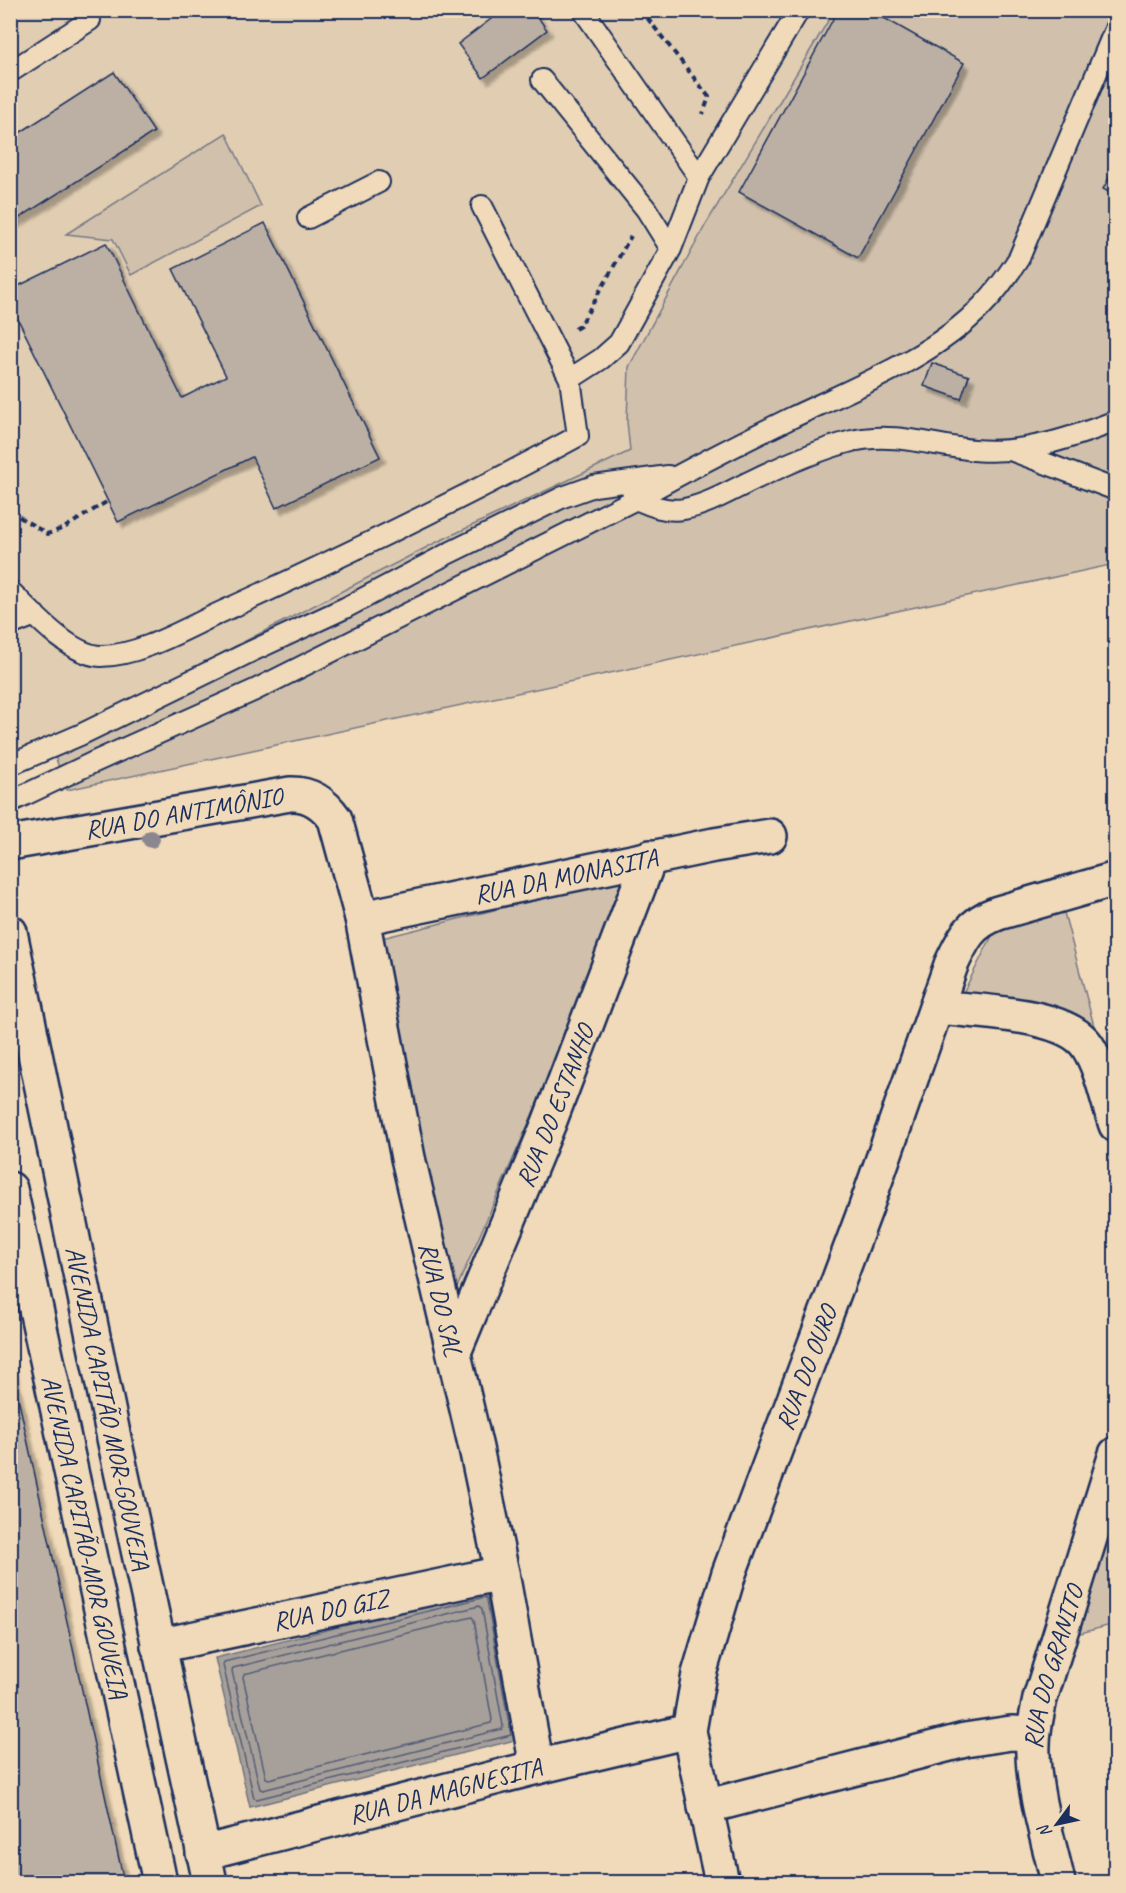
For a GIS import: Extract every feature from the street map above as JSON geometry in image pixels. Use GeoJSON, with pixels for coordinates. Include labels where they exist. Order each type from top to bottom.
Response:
{"type":"FeatureCollection","features":[{"type":"Feature","properties":{"kind":"street","name":"RUA DO ANTIMÔNIO"},"geometry":{"type":"LineString","coordinates":[[10,843],[290,794],[306,795],[321,804],[331,814],[339,830]]}},
{"type":"Feature","properties":{"kind":"street","name":"RUA DO SAL"},"geometry":{"type":"LineString","coordinates":[[339,830],[362,918],[408,1158],[454,1352],[502,1573],[537,1767]]}},
{"type":"Feature","properties":{"kind":"street","name":"RUA DA MONASITA"},"geometry":{"type":"LineString","coordinates":[[362,918],[650,857],[770,836]]}},
{"type":"Feature","properties":{"kind":"street","name":"RUA DO ESTANHO"},"geometry":{"type":"LineString","coordinates":[[454,1352],[549,1123],[650,857]]}},
{"type":"Feature","properties":{"kind":"street","name":"RUA DO OURO"},"geometry":{"type":"LineString","coordinates":[[689,1731],[699,1674],[729,1573],[861,1221],[962,941],[977,923],[998,913],[1116,879]]}},
{"type":"Feature","properties":{"kind":"street","name":"AVENIDA CAPITÃO MOR-GOUVEIA"},"geometry":{"type":"LineString","coordinates":[[10,932],[158,1646],[207,1868]]}},
{"type":"Feature","properties":{"kind":"street"},"geometry":{"type":"LineString","coordinates":[[937,1007],[1027,1018],[1067,1028],[1077,1035],[1089,1049],[1116,1125]]}},
{"type":"Feature","properties":{"kind":"street","name":"AVENIDA CAPITÃO-MOR GOUVEIA"},"geometry":{"type":"LineString","coordinates":[[10,1189],[160,1882]]}},
{"type":"Feature","properties":{"kind":"street"},"geometry":{"type":"LineString","coordinates":[[67,1452],[116,1443]]}},
{"type":"Feature","properties":{"kind":"street","name":"RUA DO GRANITO"},"geometry":{"type":"LineString","coordinates":[[1058,1882],[1038,1793],[1033,1756],[1033,1734],[1040,1699],[1116,1454]]}},
{"type":"Feature","properties":{"kind":"street","name":"RUA DO GIZ"},"geometry":{"type":"LineString","coordinates":[[158,1646],[502,1573]]}},
{"type":"Feature","properties":{"kind":"street"},"geometry":{"type":"LineString","coordinates":[[689,1731],[723,1882]]}},
{"type":"Feature","properties":{"kind":"street","name":"RUA DA MAGNESITA"},"geometry":{"type":"LineString","coordinates":[[207,1868],[537,1767],[689,1731]]}},
{"type":"Feature","properties":{"kind":"street"},"geometry":{"type":"LineString","coordinates":[[705,1807],[965,1740],[1011,1733],[1033,1734]]}},
{"type":"Feature","properties":{"kind":"lane"},"geometry":{"type":"LineString","coordinates":[[583,10],[699,177]]}},
{"type":"Feature","properties":{"kind":"lane"},"geometry":{"type":"LineString","coordinates":[[570,379],[601,359],[619,343],[671,249],[699,177],[799,10]]}},
{"type":"Feature","properties":{"kind":"lane"},"geometry":{"type":"LineString","coordinates":[[10,72],[90,20]]}},
{"type":"Feature","properties":{"kind":"lane"},"geometry":{"type":"LineString","coordinates":[[10,802],[255,690],[633,490],[680,474],[886,373],[949,335],[982,307],[1001,285],[1018,258],[1116,27]]}},
{"type":"Feature","properties":{"kind":"lane"},"geometry":{"type":"LineString","coordinates":[[542,80],[646,209],[671,249]]}},
{"type":"Feature","properties":{"kind":"lane"},"geometry":{"type":"LineString","coordinates":[[308,218],[379,182]]}},
{"type":"Feature","properties":{"kind":"lane"},"geometry":{"type":"LineString","coordinates":[[10,591],[69,644],[88,654],[101,656],[147,646],[291,580],[523,466],[578,436],[570,379],[482,206]]}},
{"type":"Feature","properties":{"kind":"lane"},"geometry":{"type":"LineString","coordinates":[[10,765],[80,735],[345,608],[449,553],[563,497],[594,486],[633,490],[659,508],[684,509],[708,501],[780,467],[856,440],[889,438],[976,450],[1011,450],[1044,444],[1116,421]]}},
{"type":"Feature","properties":{"kind":"lane"},"geometry":{"type":"LineString","coordinates":[[1011,450],[1116,490]]}},
{"type":"Feature","properties":{"kind":"lane"},"geometry":{"type":"LineString","coordinates":[[10,624],[35,615]]}},
{"type":"Feature","properties":{"kind":"path"},"geometry":{"type":"LineString","coordinates":[[10,511],[47,534],[64,528],[108,501]]}},
{"type":"Feature","properties":{"kind":"shaded area"},"geometry":{"type":"Polygon","coordinates":[[[10,11],[834,11],[706,224],[627,421],[630,451],[435,543],[36,748],[24,748],[10,737],[10,11]]]}},
{"type":"Feature","properties":{"kind":"shaded area"},"geometry":{"type":"Polygon","coordinates":[[[834,11],[1115,11],[1115,564],[67,790],[50,742],[435,543],[630,451],[627,421],[629,367],[706,224],[834,11]]]}},
{"type":"Feature","properties":{"kind":"shaded area"},"geometry":{"type":"Polygon","coordinates":[[[226,133],[261,206],[131,275],[113,239],[66,234],[226,133]]]}},
{"type":"Feature","properties":{"kind":"shaded area"},"geometry":{"type":"Polygon","coordinates":[[[637,874],[449,1306],[374,940],[637,874]]]}},
{"type":"Feature","properties":{"kind":"shaded area"},"geometry":{"type":"Polygon","coordinates":[[[1062,905],[1094,1026],[962,995],[996,928],[1062,905]]]}},
{"type":"Feature","properties":{"kind":"shaded area"},"geometry":{"type":"Polygon","coordinates":[[[1115,1499],[1115,1624],[1073,1635],[1115,1499]]]}},
{"type":"Feature","properties":{"kind":"water"},"geometry":{"type":"Polygon","coordinates":[[[492,1589],[519,1739],[250,1807],[215,1658],[492,1589]]]}},
{"type":"Feature","properties":{"kind":"building"},"geometry":{"type":"Polygon","coordinates":[[[503,10],[533,10],[547,30],[483,78],[458,44],[503,10]]]}},
{"type":"Feature","properties":{"kind":"building"},"geometry":{"type":"Polygon","coordinates":[[[838,10],[870,10],[964,63],[858,258],[739,192],[838,10]]]}},
{"type":"Feature","properties":{"kind":"building"},"geometry":{"type":"Polygon","coordinates":[[[114,72],[154,132],[10,224],[10,139],[114,72]]]}},
{"type":"Feature","properties":{"kind":"building"},"geometry":{"type":"Polygon","coordinates":[[[1116,165],[1116,196],[1103,189],[1116,165]]]}},
{"type":"Feature","properties":{"kind":"building"},"geometry":{"type":"Polygon","coordinates":[[[265,223],[380,457],[276,508],[252,457],[118,522],[10,303],[10,290],[106,243],[182,398],[226,376],[173,269],[265,223]]]}},
{"type":"Feature","properties":{"kind":"building"},"geometry":{"type":"Polygon","coordinates":[[[932,363],[969,376],[961,399],[924,386],[932,363]]]}},
{"type":"Feature","properties":{"kind":"building"},"geometry":{"type":"Polygon","coordinates":[[[10,1361],[124,1882],[10,1882],[10,1361]]]}}]}
